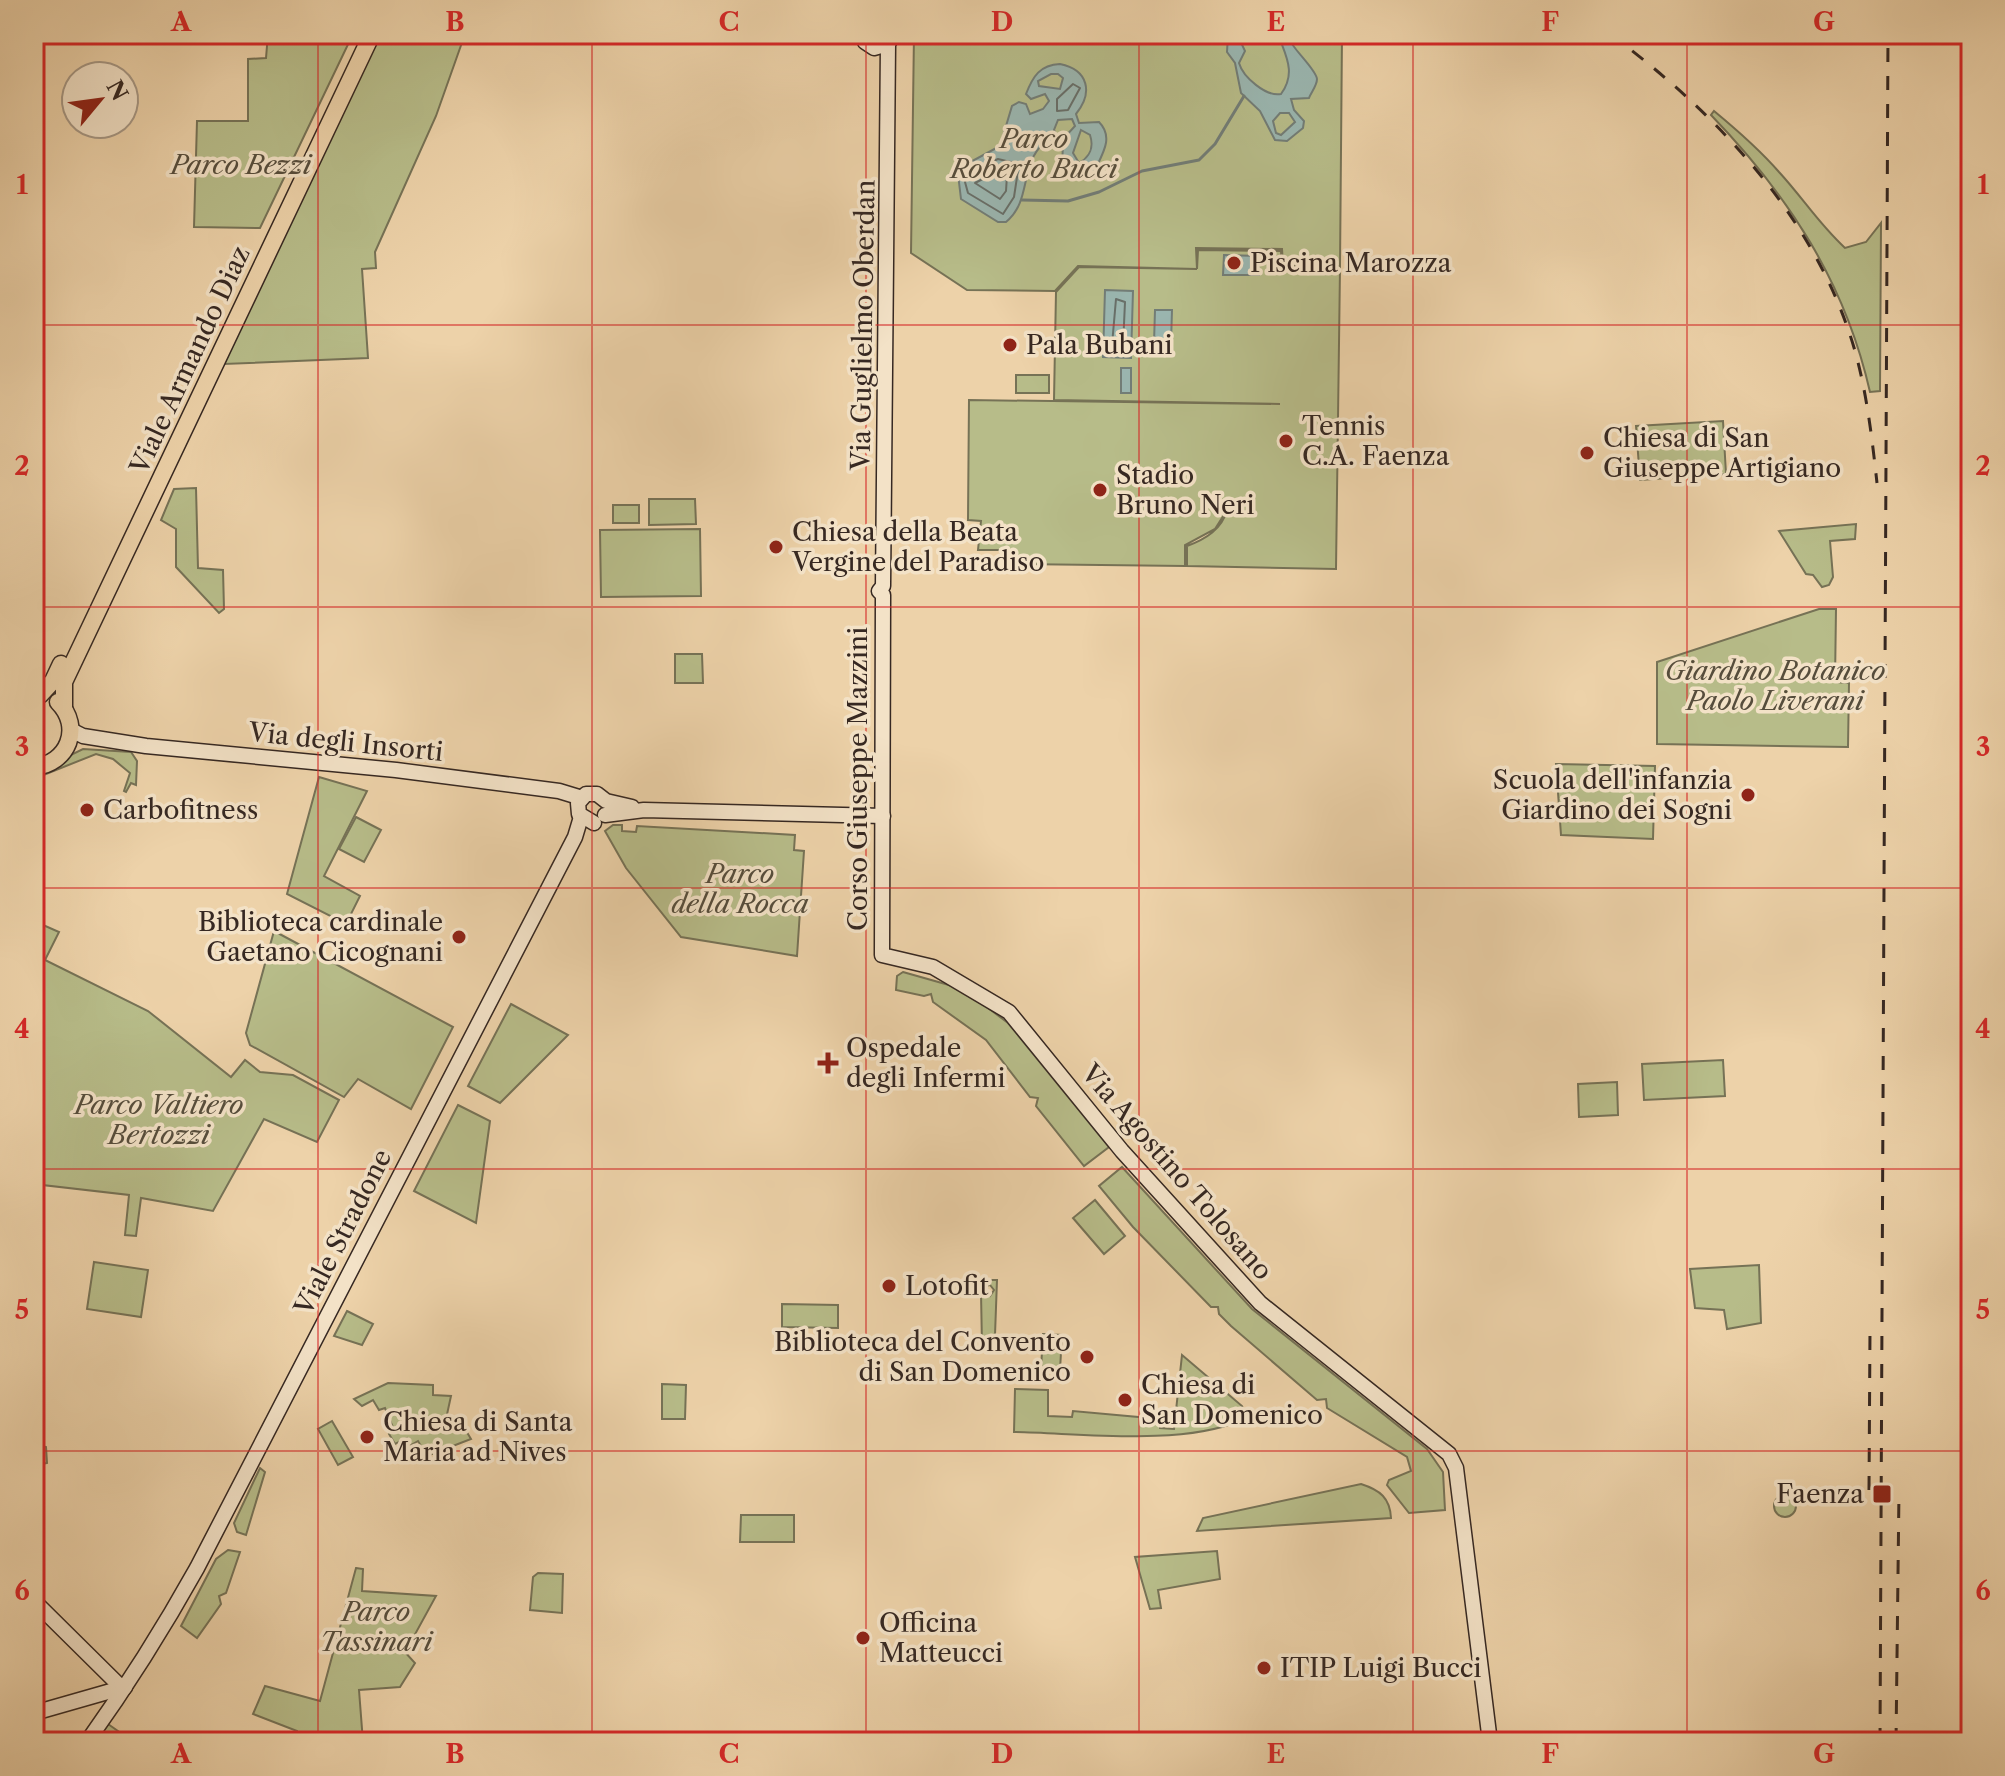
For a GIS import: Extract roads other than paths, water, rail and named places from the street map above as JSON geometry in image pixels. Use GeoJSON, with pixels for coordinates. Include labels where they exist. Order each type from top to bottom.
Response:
{"type":"FeatureCollection","features":[{"type":"Feature","properties":{"kind":"main road","name":"Viale Armando Diaz"},"geometry":{"type":"LineString","coordinates":[[64,708],[61,695],[64,682],[361,34]]}},
{"type":"Feature","properties":{"kind":"main road","name":"Viale Armando Diaz"},"geometry":{"type":"LineString","coordinates":[[37,694],[53,681],[178,433],[372,34]]}},
{"type":"Feature","properties":{"kind":"main road","name":"Via Guglielmo Oberdan"},"geometry":{"type":"LineString","coordinates":[[862,34],[869,45],[887,42],[889,64],[883,595]]}},
{"type":"Feature","properties":{"kind":"main road","name":"Corso Giuseppe Mazzini"},"geometry":{"type":"LineString","coordinates":[[882,955],[883,595]]}},
{"type":"Feature","properties":{"kind":"main road"},"geometry":{"type":"LineString","coordinates":[[35,767],[47,765],[65,752],[71,730],[64,708],[37,694]]}},
{"type":"Feature","properties":{"kind":"main road","name":"Via degli Insorti"},"geometry":{"type":"LineString","coordinates":[[71,730],[83,736],[128,744],[396,770],[559,791],[591,810]]}},
{"type":"Feature","properties":{"kind":"main road","name":"Via degli Insorti"},"geometry":{"type":"LineString","coordinates":[[65,752],[81,746],[128,744]]}},
{"type":"Feature","properties":{"kind":"main road"},"geometry":{"type":"LineString","coordinates":[[591,810],[883,816]]}},
{"type":"Feature","properties":{"kind":"main road","name":"Viale Stradone"},"geometry":{"type":"LineString","coordinates":[[87,1742],[123,1689],[142,1670],[591,810]]}},
{"type":"Feature","properties":{"kind":"main road","name":"Via Agostino Tolosano"},"geometry":{"type":"LineString","coordinates":[[882,955],[933,967],[1009,1012],[1122,1151],[1260,1303],[1449,1454],[1456,1468],[1490,1742]]}},
{"type":"Feature","properties":{"kind":"main road"},"geometry":{"type":"LineString","coordinates":[[34,1601],[123,1689],[34,1713]]}},
{"type":"Feature","properties":{"kind":"main road"},"geometry":{"type":"LineString","coordinates":[[80,1702],[93,1712],[98,1727]]}},
{"type":"Feature","properties":{"kind":"water"},"geometry":{"type":"Polygon","coordinates":[[[1228,34],[1237,34],[1245,51],[1239,63],[1245,74],[1262,89],[1281,94],[1289,71],[1278,34],[1286,34],[1317,79],[1309,98],[1291,99],[1294,110],[1304,121],[1303,128],[1287,141],[1275,140],[1260,111],[1241,93],[1235,63],[1227,52],[1228,34]],[[1280,113],[1273,121],[1276,133],[1281,135],[1295,122],[1289,113],[1280,113]]]}},
{"type":"Feature","properties":{"kind":"water"},"geometry":{"type":"Polygon","coordinates":[[[1060,64],[1077,71],[1082,77],[1085,98],[1076,114],[1079,123],[1099,122],[1106,134],[1105,147],[1093,174],[1071,179],[1062,167],[1063,144],[1044,143],[1031,162],[1023,194],[1014,213],[1006,222],[998,222],[961,199],[958,174],[963,166],[1000,146],[1012,106],[1019,102],[1026,104],[1030,114],[1043,109],[1049,101],[1045,94],[1031,99],[1026,94],[1038,73],[1060,64]],[[1051,74],[1038,81],[1039,86],[1060,89],[1063,78],[1051,74]],[[1072,119],[1058,120],[1054,130],[1057,137],[1063,139],[1075,126],[1072,119]],[[1081,130],[1073,153],[1079,163],[1086,158],[1091,148],[1090,135],[1081,130]]]}},
{"type":"Feature","properties":{"kind":"water"},"geometry":{"type":"Polygon","coordinates":[[[1224,255],[1259,256],[1259,275],[1223,275],[1224,255]]]}},
{"type":"Feature","properties":{"kind":"water"},"geometry":{"type":"Polygon","coordinates":[[[1105,290],[1133,291],[1131,358],[1103,357],[1105,290]]]}},
{"type":"Feature","properties":{"kind":"water"},"geometry":{"type":"Polygon","coordinates":[[[1155,310],[1172,310],[1171,343],[1154,343],[1155,310]]]}},
{"type":"Feature","properties":{"kind":"water"},"geometry":{"type":"Polygon","coordinates":[[[1121,368],[1131,368],[1131,393],[1121,393],[1121,368]]]}},
{"type":"Feature","properties":{"kind":"waterway"},"geometry":{"type":"LineString","coordinates":[[1022,200],[1068,201],[1099,192],[1142,171],[1199,160],[1215,144],[1244,96]]}},
{"type":"Feature","properties":{"kind":"railway"},"geometry":{"type":"LineString","coordinates":[[1610,34],[1688,98],[1725,134],[1789,214],[1816,257],[1838,303],[1855,351],[1866,400],[1877,483]]}},
{"type":"Feature","properties":{"kind":"railway"},"geometry":{"type":"LineString","coordinates":[[1880,1742],[1888,34]]}},
{"type":"Feature","properties":{"kind":"railway"},"geometry":{"type":"LineString","coordinates":[[1869,1490],[1870,1330]]}},
{"type":"Feature","properties":{"kind":"railway"},"geometry":{"type":"LineString","coordinates":[[1896,1742],[1899,1490]]}},
{"type":"Feature","properties":{"kind":"place","name":"Piscina Marozza"},"geometry":{"type":"Point","coordinates":[1234,263]}},
{"type":"Feature","properties":{"kind":"place","name":"Pala Bubani"},"geometry":{"type":"Point","coordinates":[1010,345]}},
{"type":"Feature","properties":{"kind":"place","name":"Tennis C.A. Faenza"},"geometry":{"type":"Point","coordinates":[1286,441]}},
{"type":"Feature","properties":{"kind":"place","name":"Chiesa di San Giuseppe Artigiano"},"geometry":{"type":"Point","coordinates":[1587,453]}},
{"type":"Feature","properties":{"kind":"place","name":"Stadio Bruno Neri"},"geometry":{"type":"Point","coordinates":[1100,490]}},
{"type":"Feature","properties":{"kind":"place","name":"Chiesa della Beata Vergine del Paradiso"},"geometry":{"type":"Point","coordinates":[776,547]}},
{"type":"Feature","properties":{"kind":"place","name":"Scuola dell'infanzia Giardino dei Sogni"},"geometry":{"type":"Point","coordinates":[1748,795]}},
{"type":"Feature","properties":{"kind":"place","name":"Carbofitness"},"geometry":{"type":"Point","coordinates":[87,810]}},
{"type":"Feature","properties":{"kind":"place","name":"Biblioteca cardinale Gaetano Cicognani"},"geometry":{"type":"Point","coordinates":[459,937]}},
{"type":"Feature","properties":{"kind":"place","name":"Ospedale degli Infermi"},"geometry":{"type":"Point","coordinates":[828,1063]}},
{"type":"Feature","properties":{"kind":"place","name":"Lotofit"},"geometry":{"type":"Point","coordinates":[889,1286]}},
{"type":"Feature","properties":{"kind":"place","name":"Biblioteca del Convento di San Domenico"},"geometry":{"type":"Point","coordinates":[1087,1357]}},
{"type":"Feature","properties":{"kind":"place","name":"Chiesa di San Domenico"},"geometry":{"type":"Point","coordinates":[1125,1400]}},
{"type":"Feature","properties":{"kind":"place","name":"Chiesa di Santa Maria ad Nives"},"geometry":{"type":"Point","coordinates":[367,1437]}},
{"type":"Feature","properties":{"kind":"place","name":"Faenza"},"geometry":{"type":"Point","coordinates":[1882,1494]}},
{"type":"Feature","properties":{"kind":"place","name":"Officina Matteucci"},"geometry":{"type":"Point","coordinates":[863,1638]}},
{"type":"Feature","properties":{"kind":"place","name":"ITIP Luigi Bucci"},"geometry":{"type":"Point","coordinates":[1264,1668]}},
{"type":"Feature","properties":{"kind":"park label","name":"Parco Roberto Bucci"},"geometry":{"type":"Point","coordinates":[1034,154]}},
{"type":"Feature","properties":{"kind":"park label","name":"Parco Bezzi"},"geometry":{"type":"Point","coordinates":[241,165]}},
{"type":"Feature","properties":{"kind":"park label","name":"Giardino Botanico Paolo Liverani"},"geometry":{"type":"Point","coordinates":[1775,686]}},
{"type":"Feature","properties":{"kind":"park label","name":"Parco della Rocca"},"geometry":{"type":"Point","coordinates":[740,889]}},
{"type":"Feature","properties":{"kind":"park label","name":"Parco Valtiero Bertozzi"},"geometry":{"type":"Point","coordinates":[159,1120]}},
{"type":"Feature","properties":{"kind":"park label","name":"Parco Tassinari"},"geometry":{"type":"Point","coordinates":[376,1627]}}]}
